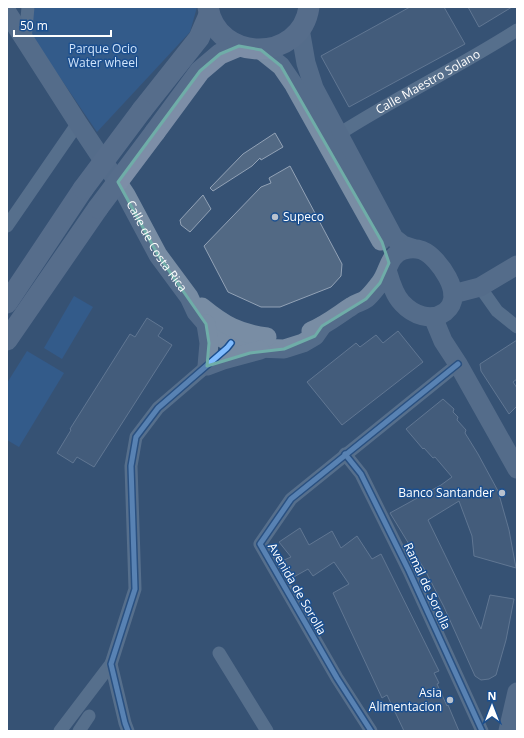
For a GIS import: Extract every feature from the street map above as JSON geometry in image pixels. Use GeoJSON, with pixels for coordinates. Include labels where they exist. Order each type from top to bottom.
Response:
{"type":"FeatureCollection","features":[{"type":"Feature","properties":{"kind":"main road"},"geometry":{"type":"LineString","coordinates":[[209,11],[216,28],[226,39],[239,46],[261,50],[276,47],[290,39],[300,29],[308,13],[309,7]]}},
{"type":"Feature","properties":{"kind":"main road"},"geometry":{"type":"LineString","coordinates":[[7,303],[83,189],[142,110],[199,38],[209,11]]}},
{"type":"Feature","properties":{"kind":"main road","name":"Calle de Costa Rica"},"geometry":{"type":"LineString","coordinates":[[7,12],[126,194],[158,255],[189,297],[196,312],[209,320],[218,320],[234,329],[254,335],[282,338],[304,334],[322,326],[353,305],[366,299],[380,283],[388,266]]}},
{"type":"Feature","properties":{"kind":"main road"},"geometry":{"type":"LineString","coordinates":[[261,50],[281,66],[294,86],[382,242],[391,281],[401,302],[417,315],[433,317],[438,316],[450,307],[453,294],[449,280],[430,254],[422,249],[403,245],[394,238],[314,88],[306,63],[300,29]]}},
{"type":"Feature","properties":{"kind":"main road"},"geometry":{"type":"LineString","coordinates":[[7,340],[98,208],[200,71],[220,54],[239,46]]}},
{"type":"Feature","properties":{"kind":"main road"},"geometry":{"type":"LineString","coordinates":[[388,266],[394,255],[403,250],[412,248]]}},
{"type":"Feature","properties":{"kind":"main road"},"geometry":{"type":"LineString","coordinates":[[453,294],[480,287],[517,265]]}},
{"type":"Feature","properties":{"kind":"main road"},"geometry":{"type":"LineString","coordinates":[[366,299],[401,302]]}},
{"type":"Feature","properties":{"kind":"main road"},"geometry":{"type":"LineString","coordinates":[[433,317],[443,341],[458,364],[517,468]]}},
{"type":"Feature","properties":{"kind":"main road","name":"Calle de Costa Rica"},"geometry":{"type":"LineString","coordinates":[[209,320],[214,334],[231,343],[267,349],[284,349],[303,343],[315,336],[322,326]]}},
{"type":"Feature","properties":{"kind":"main road"},"geometry":{"type":"LineString","coordinates":[[209,320],[207,366],[223,360],[267,349]]}},
{"type":"Feature","properties":{"kind":"main road"},"geometry":{"type":"LineString","coordinates":[[231,343],[235,338],[241,337],[279,343],[293,336]]}},
{"type":"Feature","properties":{"kind":"main road"},"geometry":{"type":"LineString","coordinates":[[508,731],[517,692]]}},
{"type":"Feature","properties":{"kind":"street"},"geometry":{"type":"LineString","coordinates":[[7,12],[15,7]]}},
{"type":"Feature","properties":{"kind":"street"},"geometry":{"type":"LineString","coordinates":[[25,40],[28,7]]}},
{"type":"Feature","properties":{"kind":"street","name":"Calle Maestro Solano"},"geometry":{"type":"LineString","coordinates":[[339,134],[477,55],[517,30]]}},
{"type":"Feature","properties":{"kind":"street"},"geometry":{"type":"LineString","coordinates":[[7,226],[78,122]]}},
{"type":"Feature","properties":{"kind":"street"},"geometry":{"type":"LineString","coordinates":[[480,287],[497,311],[517,328]]}},
{"type":"Feature","properties":{"kind":"street"},"geometry":{"type":"LineString","coordinates":[[60,731],[111,664],[135,589],[131,466],[136,437],[158,408],[228,348],[231,343]]}},
{"type":"Feature","properties":{"kind":"street","name":"Avenida de Sorolla"},"geometry":{"type":"LineString","coordinates":[[371,731],[337,678],[260,544],[291,498],[458,364]]}},
{"type":"Feature","properties":{"kind":"street","name":"Ramal de Sorolla"},"geometry":{"type":"LineString","coordinates":[[345,454],[361,474],[410,571],[482,731]]}},
{"type":"Feature","properties":{"kind":"street"},"geometry":{"type":"LineString","coordinates":[[219,653],[267,731]]}},
{"type":"Feature","properties":{"kind":"street"},"geometry":{"type":"LineString","coordinates":[[111,664],[128,731]]}},
{"type":"Feature","properties":{"kind":"street"},"geometry":{"type":"LineString","coordinates":[[79,731],[89,716]]}},
{"type":"Feature","properties":{"kind":"highlighted area"},"geometry":{"type":"Polygon","coordinates":[[[239,46],[261,50],[281,66],[382,242],[389,263],[380,283],[366,299],[322,326],[315,336],[284,349],[250,353],[207,366],[209,343],[206,324],[158,255],[118,182],[200,71],[220,54],[239,46]]]}},
{"type":"Feature","properties":{"kind":"green space","name":"Parque Ocio Water wheel"},"geometry":{"type":"Polygon","coordinates":[[[35,7],[197,7],[190,32],[97,132],[33,38],[29,20],[35,7]]]}},
{"type":"Feature","properties":{"kind":"green space"},"geometry":{"type":"Polygon","coordinates":[[[74,296],[93,307],[62,359],[44,348],[74,296]]]}},
{"type":"Feature","properties":{"kind":"green space"},"geometry":{"type":"Polygon","coordinates":[[[27,351],[64,373],[19,447],[7,440],[7,383],[27,351]]]}},
{"type":"Feature","properties":{"kind":"building"},"geometry":{"type":"Polygon","coordinates":[[[410,7],[444,7],[465,44],[349,107],[321,56],[410,7]]]}},
{"type":"Feature","properties":{"kind":"building"},"geometry":{"type":"Polygon","coordinates":[[[468,7],[512,7],[479,27],[468,7]]]}},
{"type":"Feature","properties":{"kind":"building"},"geometry":{"type":"Polygon","coordinates":[[[275,133],[283,147],[261,160],[260,158],[252,166],[213,191],[210,188],[243,154],[275,133]]]}},
{"type":"Feature","properties":{"kind":"building","name":"Supeco"},"geometry":{"type":"Polygon","coordinates":[[[290,166],[342,264],[341,276],[331,287],[280,307],[261,307],[228,292],[204,246],[261,187],[271,183],[269,178],[290,166]]]}},
{"type":"Feature","properties":{"kind":"building"},"geometry":{"type":"Polygon","coordinates":[[[203,195],[211,209],[190,232],[181,225],[180,220],[203,195]]]}},
{"type":"Feature","properties":{"kind":"building"},"geometry":{"type":"Polygon","coordinates":[[[147,318],[163,328],[158,336],[172,345],[94,467],[77,457],[73,463],[57,453],[71,430],[70,429],[130,334],[135,337],[147,318]]]}},
{"type":"Feature","properties":{"kind":"building"},"geometry":{"type":"Polygon","coordinates":[[[398,331],[423,362],[342,425],[307,382],[356,343],[360,347],[376,335],[383,343],[398,331]]]}},
{"type":"Feature","properties":{"kind":"building"},"geometry":{"type":"Polygon","coordinates":[[[517,340],[517,379],[513,382],[517,388],[517,406],[509,414],[481,371],[480,364],[517,340]]]}},
{"type":"Feature","properties":{"kind":"building"},"geometry":{"type":"Polygon","coordinates":[[[443,399],[454,409],[453,412],[458,417],[457,420],[466,430],[465,433],[498,491],[509,530],[516,568],[474,556],[472,536],[459,501],[428,520],[481,629],[490,595],[514,599],[506,640],[496,675],[489,679],[481,680],[475,676],[444,607],[426,572],[390,513],[441,485],[452,477],[435,457],[433,458],[424,448],[423,449],[406,429],[443,399]]]}},
{"type":"Feature","properties":{"kind":"building"},"geometry":{"type":"Polygon","coordinates":[[[300,528],[309,545],[332,531],[341,548],[357,536],[372,559],[381,554],[439,671],[434,673],[439,683],[437,684],[459,731],[404,731],[387,695],[382,698],[333,593],[349,584],[334,562],[313,576],[308,569],[292,578],[282,561],[291,557],[279,542],[300,528]]]}},
{"type":"Feature","properties":{"kind":"cycle path"},"geometry":{"type":"LineString","coordinates":[[128,731],[111,664],[135,589],[131,466],[136,437],[158,408],[231,343]]}},
{"type":"Feature","properties":{"kind":"cycle path"},"geometry":{"type":"LineString","coordinates":[[371,731],[337,678],[260,544],[291,499],[458,364]]}},
{"type":"Feature","properties":{"kind":"cycle path"},"geometry":{"type":"LineString","coordinates":[[345,454],[361,474],[409,571],[482,731]]}},
{"type":"Feature","properties":{"kind":"place","name":"Supeco"},"geometry":{"type":"Point","coordinates":[275,217]}},
{"type":"Feature","properties":{"kind":"place","name":"Banco Santander"},"geometry":{"type":"Point","coordinates":[502,493]}},
{"type":"Feature","properties":{"kind":"place","name":"Asia Alimentacion"},"geometry":{"type":"Point","coordinates":[450,700]}}]}
